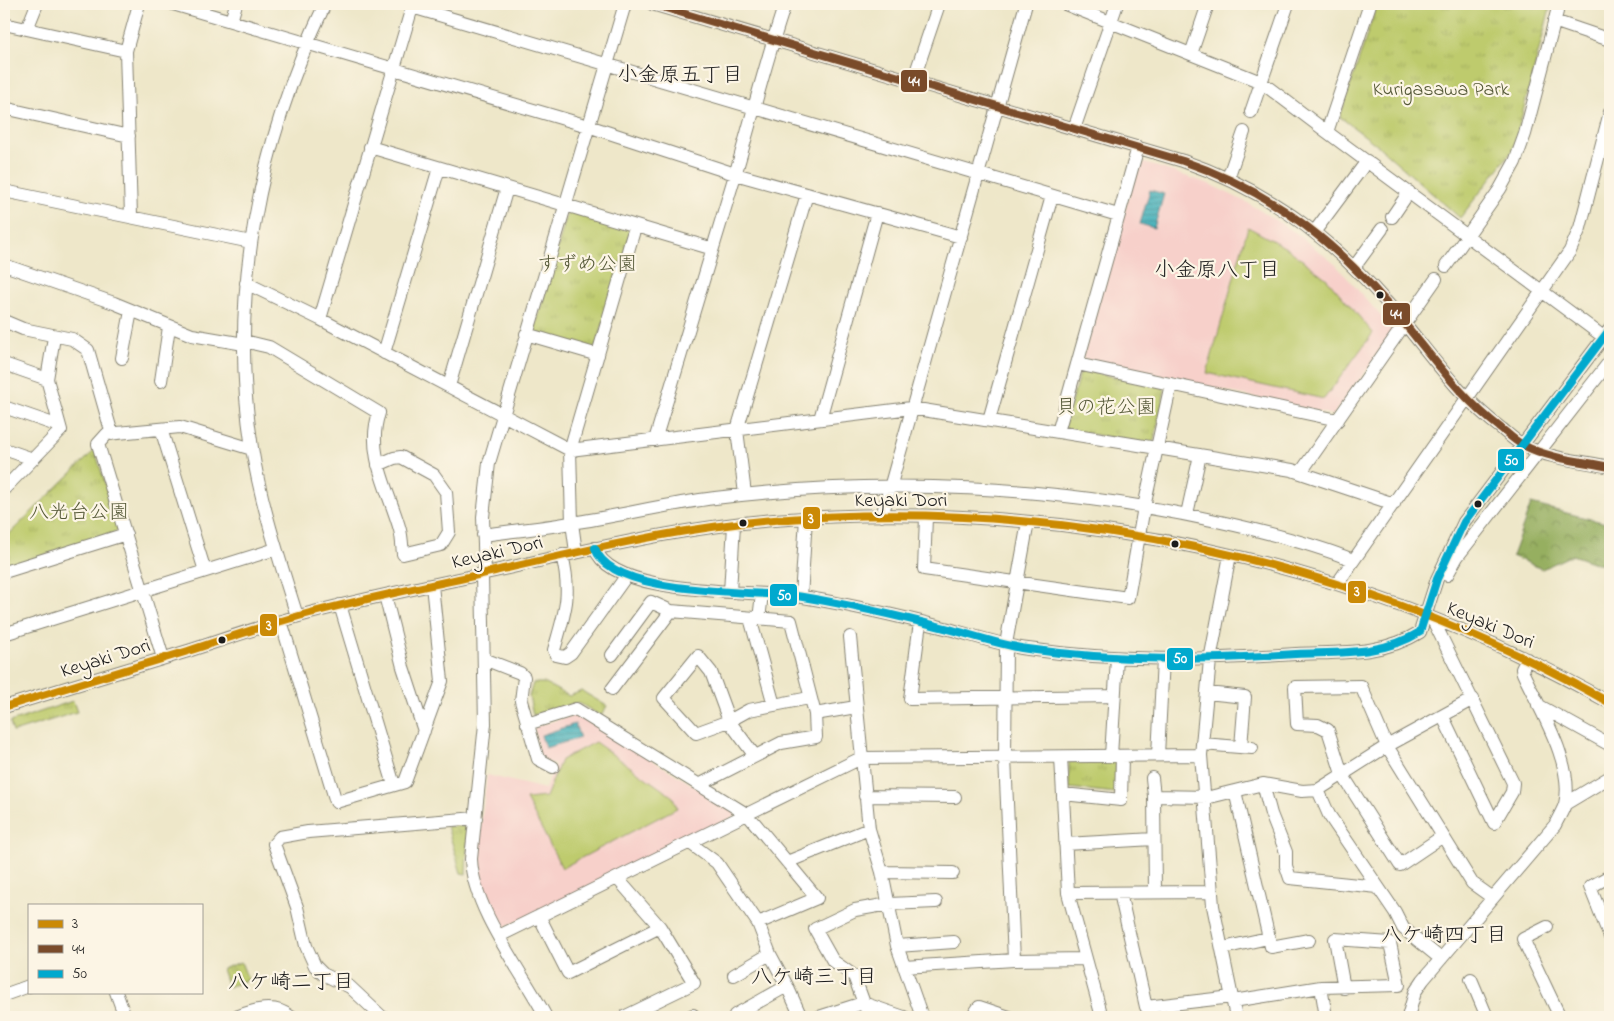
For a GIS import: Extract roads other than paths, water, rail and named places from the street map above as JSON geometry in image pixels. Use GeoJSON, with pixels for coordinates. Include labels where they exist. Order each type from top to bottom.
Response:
{"type":"FeatureCollection","features":[{"type":"Feature","properties":{"kind":"street"},"geometry":{"type":"LineString","coordinates":[[27,29],[37,4]]}},
{"type":"Feature","properties":{"kind":"street"},"geometry":{"type":"LineString","coordinates":[[131,216],[126,51],[139,4]]}},
{"type":"Feature","properties":{"kind":"street"},"geometry":{"type":"LineString","coordinates":[[173,4],[588,126],[735,174],[961,237]]}},
{"type":"Feature","properties":{"kind":"street"},"geometry":{"type":"LineString","coordinates":[[230,21],[236,4]]}},
{"type":"Feature","properties":{"kind":"street"},"geometry":{"type":"LineString","coordinates":[[297,616],[276,549],[252,449],[244,343],[246,283],[251,242],[271,144],[292,77],[326,4]]}},
{"type":"Feature","properties":{"kind":"street"},"geometry":{"type":"LineString","coordinates":[[546,1017],[482,906],[471,873],[485,724],[483,535],[488,470],[502,415],[625,4]]}},
{"type":"Feature","properties":{"kind":"street"},"geometry":{"type":"LineString","coordinates":[[652,4],[773,38],[998,107],[1138,147],[1228,178],[1265,198],[1315,231],[1354,266],[1405,324],[1466,400],[1521,445],[1539,452],[1610,467]]}},
{"type":"Feature","properties":{"kind":"street"},"geometry":{"type":"LineString","coordinates":[[655,440],[710,248],[735,174],[752,107],[785,4]]}},
{"type":"Feature","properties":{"kind":"street"},"geometry":{"type":"LineString","coordinates":[[913,81],[939,4]]}},
{"type":"Feature","properties":{"kind":"street"},"geometry":{"type":"LineString","coordinates":[[882,516],[1026,4]]}},
{"type":"Feature","properties":{"kind":"street"},"geometry":{"type":"LineString","coordinates":[[1065,4],[1261,82],[1542,291],[1607,334],[1464,522],[1447,555],[1428,617],[1473,700],[1513,783],[1512,792],[1494,823],[1442,717]]}},
{"type":"Feature","properties":{"kind":"street"},"geometry":{"type":"LineString","coordinates":[[1074,129],[1117,4]]}},
{"type":"Feature","properties":{"kind":"street"},"geometry":{"type":"LineString","coordinates":[[1191,54],[1208,4]]}},
{"type":"Feature","properties":{"kind":"street"},"geometry":{"type":"LineString","coordinates":[[1251,112],[1288,4]]}},
{"type":"Feature","properties":{"kind":"street"},"geometry":{"type":"LineString","coordinates":[[1326,132],[1370,4]]}},
{"type":"Feature","properties":{"kind":"street"},"geometry":{"type":"LineString","coordinates":[[1446,266],[1500,189],[1515,162],[1525,134],[1559,4]]}},
{"type":"Feature","properties":{"kind":"street"},"geometry":{"type":"LineString","coordinates":[[320,319],[393,68],[413,6],[1118,214]]}},
{"type":"Feature","properties":{"kind":"street"},"geometry":{"type":"LineString","coordinates":[[1554,21],[1610,40]]}},
{"type":"Feature","properties":{"kind":"street"},"geometry":{"type":"LineString","coordinates":[[4,24],[126,51]]}},
{"type":"Feature","properties":{"kind":"street"},"geometry":{"type":"LineString","coordinates":[[4,108],[129,136]]}},
{"type":"Feature","properties":{"kind":"street"},"geometry":{"type":"LineString","coordinates":[[1337,584],[1570,251],[1580,228],[1610,112]]}},
{"type":"Feature","properties":{"kind":"street"},"geometry":{"type":"LineString","coordinates":[[1228,178],[1244,132]]}},
{"type":"Feature","properties":{"kind":"street"},"geometry":{"type":"LineString","coordinates":[[370,147],[710,248]]}},
{"type":"Feature","properties":{"kind":"street"},"geometry":{"type":"LineString","coordinates":[[1058,432],[1138,147]]}},
{"type":"Feature","properties":{"kind":"street"},"geometry":{"type":"LineString","coordinates":[[1315,231],[1366,161]]}},
{"type":"Feature","properties":{"kind":"street"},"geometry":{"type":"LineString","coordinates":[[384,353],[438,168]]}},
{"type":"Feature","properties":{"kind":"street"},"geometry":{"type":"LineString","coordinates":[[449,386],[507,188]]}},
{"type":"Feature","properties":{"kind":"street"},"geometry":{"type":"LineString","coordinates":[[4,191],[251,242]]}},
{"type":"Feature","properties":{"kind":"street"},"geometry":{"type":"LineString","coordinates":[[1392,216],[1409,192]]}},
{"type":"Feature","properties":{"kind":"street"},"geometry":{"type":"LineString","coordinates":[[745,494],[738,430],[806,194]]}},
{"type":"Feature","properties":{"kind":"street"},"geometry":{"type":"LineString","coordinates":[[989,420],[1052,196]]}},
{"type":"Feature","properties":{"kind":"street"},"geometry":{"type":"LineString","coordinates":[[820,418],[877,213]]}},
{"type":"Feature","properties":{"kind":"street"},"geometry":{"type":"LineString","coordinates":[[576,552],[572,523],[570,450],[635,227]]}},
{"type":"Feature","properties":{"kind":"street"},"geometry":{"type":"LineString","coordinates":[[1354,266],[1382,230]]}},
{"type":"Feature","properties":{"kind":"street"},"geometry":{"type":"LineString","coordinates":[[4,265],[192,335],[269,347],[379,413],[376,423],[378,465],[400,532],[402,554],[441,545],[450,532],[446,492],[434,475],[401,457],[378,465]]}},
{"type":"Feature","properties":{"kind":"street"},"geometry":{"type":"LineString","coordinates":[[1301,472],[1436,279]]}},
{"type":"Feature","properties":{"kind":"street"},"geometry":{"type":"LineString","coordinates":[[246,283],[320,319],[570,450],[911,408],[1301,472],[1394,504]]}},
{"type":"Feature","properties":{"kind":"street"},"geometry":{"type":"LineString","coordinates":[[122,358],[131,311]]}},
{"type":"Feature","properties":{"kind":"street"},"geometry":{"type":"LineString","coordinates":[[4,321],[54,337],[72,339],[88,350],[112,434]]}},
{"type":"Feature","properties":{"kind":"street"},"geometry":{"type":"LineString","coordinates":[[161,380],[169,327]]}},
{"type":"Feature","properties":{"kind":"street"},"geometry":{"type":"LineString","coordinates":[[526,334],[598,355]]}},
{"type":"Feature","properties":{"kind":"street"},"geometry":{"type":"LineString","coordinates":[[4,489],[61,430],[48,379],[54,337]]}},
{"type":"Feature","properties":{"kind":"street"},"geometry":{"type":"LineString","coordinates":[[595,548],[602,560],[627,575],[672,587],[801,597],[875,610],[1026,649],[1117,658],[1210,660],[1363,652],[1420,632],[1448,570],[1457,557],[1610,361]]}},
{"type":"Feature","properties":{"kind":"street"},"geometry":{"type":"LineString","coordinates":[[4,364],[48,379]]}},
{"type":"Feature","properties":{"kind":"street"},"geometry":{"type":"LineString","coordinates":[[1077,364],[1338,420]]}},
{"type":"Feature","properties":{"kind":"street"},"geometry":{"type":"LineString","coordinates":[[926,517],[924,569],[1128,598],[1138,535],[1171,384]]}},
{"type":"Feature","properties":{"kind":"street"},"geometry":{"type":"LineString","coordinates":[[4,406],[60,426]]}},
{"type":"Feature","properties":{"kind":"street"},"geometry":{"type":"LineString","coordinates":[[163,658],[98,444],[108,434],[180,427],[252,449]]}},
{"type":"Feature","properties":{"kind":"street"},"geometry":{"type":"LineString","coordinates":[[161,429],[205,571]]}},
{"type":"Feature","properties":{"kind":"street"},"geometry":{"type":"LineString","coordinates":[[4,449],[33,459]]}},
{"type":"Feature","properties":{"kind":"street"},"geometry":{"type":"LineString","coordinates":[[1187,514],[1200,455]]}},
{"type":"Feature","properties":{"kind":"street"},"geometry":{"type":"LineString","coordinates":[[483,535],[572,523],[644,508],[745,494],[837,487],[890,486],[1036,493],[1144,507],[1187,514],[1285,538],[1353,560]]}},
{"type":"Feature","properties":{"kind":"street","name":"Keyaki Dori"},"geometry":{"type":"LineString","coordinates":[[5,702],[163,658],[297,616],[576,552],[652,537],[734,525],[806,518],[882,516],[1028,522],[1138,535],[1230,555],[1337,584],[1428,617],[1527,659],[1610,703]]}},
{"type":"Feature","properties":{"kind":"street"},"geometry":{"type":"LineString","coordinates":[[801,597],[806,518]]}},
{"type":"Feature","properties":{"kind":"street"},"geometry":{"type":"LineString","coordinates":[[1014,960],[1005,758],[1006,644],[1028,522]]}},
{"type":"Feature","properties":{"kind":"street"},"geometry":{"type":"LineString","coordinates":[[730,592],[734,525]]}},
{"type":"Feature","properties":{"kind":"street"},"geometry":{"type":"LineString","coordinates":[[4,572],[126,534]]}},
{"type":"Feature","properties":{"kind":"street"},"geometry":{"type":"LineString","coordinates":[[4,634],[276,549]]}},
{"type":"Feature","properties":{"kind":"street"},"geometry":{"type":"LineString","coordinates":[[1230,555],[1210,660],[1202,749],[1203,796],[1212,892],[1236,1017]]}},
{"type":"Feature","properties":{"kind":"street"},"geometry":{"type":"LineString","coordinates":[[562,556],[568,585],[568,599],[554,650],[556,654],[565,657],[571,653],[627,575]]}},
{"type":"Feature","properties":{"kind":"street"},"geometry":{"type":"LineString","coordinates":[[281,621],[336,802],[405,782],[442,681],[432,585]]}},
{"type":"Feature","properties":{"kind":"street"},"geometry":{"type":"LineString","coordinates":[[762,594],[754,618],[774,705]]}},
{"type":"Feature","properties":{"kind":"street"},"geometry":{"type":"LineString","coordinates":[[385,595],[403,667],[424,731]]}},
{"type":"Feature","properties":{"kind":"street"},"geometry":{"type":"LineString","coordinates":[[612,655],[651,602],[672,611],[791,621],[809,698],[815,714],[816,737],[782,743],[699,785]]}},
{"type":"Feature","properties":{"kind":"street"},"geometry":{"type":"LineString","coordinates":[[340,605],[394,785]]}},
{"type":"Feature","properties":{"kind":"street"},"geometry":{"type":"LineString","coordinates":[[612,689],[672,611]]}},
{"type":"Feature","properties":{"kind":"street"},"geometry":{"type":"LineString","coordinates":[[920,622],[910,699],[1114,696]]}},
{"type":"Feature","properties":{"kind":"street"},"geometry":{"type":"LineString","coordinates":[[850,637],[869,829],[882,872],[897,946],[922,1017]]}},
{"type":"Feature","properties":{"kind":"street"},"geometry":{"type":"LineString","coordinates":[[755,756],[729,721],[711,672],[698,656],[664,698],[696,733],[729,721],[749,710],[809,698]]}},
{"type":"Feature","properties":{"kind":"street"},"geometry":{"type":"LineString","coordinates":[[1063,794],[1121,800],[1114,696],[1117,658]]}},
{"type":"Feature","properties":{"kind":"street"},"geometry":{"type":"LineString","coordinates":[[1158,755],[1163,659]]}},
{"type":"Feature","properties":{"kind":"street"},"geometry":{"type":"LineString","coordinates":[[1408,1017],[1415,992],[1555,825],[1565,804],[1566,780],[1562,760],[1523,673],[1522,669],[1527,659]]}},
{"type":"Feature","properties":{"kind":"street"},"geometry":{"type":"LineString","coordinates":[[484,660],[520,673],[524,678],[521,701],[538,759],[553,767]]}},
{"type":"Feature","properties":{"kind":"street"},"geometry":{"type":"LineString","coordinates":[[1443,836],[1400,865],[1342,774],[1328,730],[1318,725],[1298,724],[1295,687],[1361,686],[1387,746],[1443,836],[1472,883],[1493,898]]}},
{"type":"Feature","properties":{"kind":"street"},"geometry":{"type":"LineString","coordinates":[[500,936],[861,758],[1158,755],[1202,749],[1246,748],[1245,697],[1207,693]]}},
{"type":"Feature","properties":{"kind":"street"},"geometry":{"type":"LineString","coordinates":[[1154,796],[1203,796],[1264,784],[1302,790],[1318,790],[1387,746],[1473,700]]}},
{"type":"Feature","properties":{"kind":"street"},"geometry":{"type":"LineString","coordinates":[[1538,704],[1610,745]]}},
{"type":"Feature","properties":{"kind":"street"},"geometry":{"type":"LineString","coordinates":[[815,714],[856,706]]}},
{"type":"Feature","properties":{"kind":"street"},"geometry":{"type":"LineString","coordinates":[[527,724],[576,709],[748,815],[817,898],[758,923]]}},
{"type":"Feature","properties":{"kind":"street"},"geometry":{"type":"LineString","coordinates":[[1061,757],[1068,893],[1102,1017]]}},
{"type":"Feature","properties":{"kind":"street"},"geometry":{"type":"LineString","coordinates":[[1565,804],[1610,777]]}},
{"type":"Feature","properties":{"kind":"street"},"geometry":{"type":"LineString","coordinates":[[1152,778],[1154,796],[1155,892]]}},
{"type":"Feature","properties":{"kind":"street"},"geometry":{"type":"LineString","coordinates":[[1264,784],[1271,814],[1286,852],[1286,866],[1290,878],[1378,887]]}},
{"type":"Feature","properties":{"kind":"street"},"geometry":{"type":"LineString","coordinates":[[1318,790],[1329,815],[1395,912],[1403,928],[1441,959]]}},
{"type":"Feature","properties":{"kind":"street"},"geometry":{"type":"LineString","coordinates":[[1235,791],[1271,947],[1308,940]]}},
{"type":"Feature","properties":{"kind":"street"},"geometry":{"type":"LineString","coordinates":[[865,796],[955,797]]}},
{"type":"Feature","properties":{"kind":"street"},"geometry":{"type":"LineString","coordinates":[[382,1017],[350,987],[323,974],[314,966],[306,946],[297,907],[274,844],[280,837],[308,832],[476,818]]}},
{"type":"Feature","properties":{"kind":"street"},"geometry":{"type":"LineString","coordinates":[[787,862],[869,829]]}},
{"type":"Feature","properties":{"kind":"street"},"geometry":{"type":"LineString","coordinates":[[1065,844],[1154,839]]}},
{"type":"Feature","properties":{"kind":"street"},"geometry":{"type":"LineString","coordinates":[[690,843],[717,863],[758,923],[770,954],[788,986],[801,1017]]}},
{"type":"Feature","properties":{"kind":"street"},"geometry":{"type":"LineString","coordinates":[[882,872],[953,873]]}},
{"type":"Feature","properties":{"kind":"street"},"geometry":{"type":"LineString","coordinates":[[1610,876],[1590,887],[1610,937]]}},
{"type":"Feature","properties":{"kind":"street"},"geometry":{"type":"LineString","coordinates":[[617,878],[660,928],[694,983],[624,1017]]}},
{"type":"Feature","properties":{"kind":"street"},"geometry":{"type":"LineString","coordinates":[[1120,892],[1146,1007],[1232,999],[1321,987],[1344,988],[1399,985],[1390,943],[1335,939],[1344,988]]}},
{"type":"Feature","properties":{"kind":"street"},"geometry":{"type":"LineString","coordinates":[[1068,893],[1212,892]]}},
{"type":"Feature","properties":{"kind":"street"},"geometry":{"type":"LineString","coordinates":[[869,1017],[854,976],[833,961],[815,929],[854,910],[889,904],[936,902]]}},
{"type":"Feature","properties":{"kind":"street"},"geometry":{"type":"LineString","coordinates":[[539,916],[568,973],[660,928]]}},
{"type":"Feature","properties":{"kind":"street"},"geometry":{"type":"LineString","coordinates":[[1547,926],[1523,939],[1560,1017]]}},
{"type":"Feature","properties":{"kind":"street"},"geometry":{"type":"LineString","coordinates":[[1223,948],[1268,938]]}},
{"type":"Feature","properties":{"kind":"street"},"geometry":{"type":"LineString","coordinates":[[897,946],[954,942]]}},
{"type":"Feature","properties":{"kind":"street"},"geometry":{"type":"LineString","coordinates":[[734,975],[770,954]]}},
{"type":"Feature","properties":{"kind":"street"},"geometry":{"type":"LineString","coordinates":[[904,968],[1014,960],[1086,959]]}},
{"type":"Feature","properties":{"kind":"street"},"geometry":{"type":"LineString","coordinates":[[1471,979],[1487,1017]]}},
{"type":"Feature","properties":{"kind":"street"},"geometry":{"type":"LineString","coordinates":[[4,995],[28,986]]}},
{"type":"Feature","properties":{"kind":"street"},"geometry":{"type":"LineString","coordinates":[[735,1015],[788,986]]}},
{"type":"Feature","properties":{"kind":"street"},"geometry":{"type":"LineString","coordinates":[[1321,987],[1326,1017]]}},
{"type":"Feature","properties":{"kind":"street"},"geometry":{"type":"LineString","coordinates":[[117,994],[125,1017]]}},
{"type":"Feature","properties":{"kind":"street"},"geometry":{"type":"LineString","coordinates":[[819,1017],[863,1003],[904,1017]]}},
{"type":"Feature","properties":{"kind":"street"},"geometry":{"type":"LineString","coordinates":[[972,1017],[979,1007],[1009,1017]]}},
{"type":"Feature","properties":{"kind":"street"},"geometry":{"type":"LineString","coordinates":[[236,1017],[262,1008],[280,1010],[291,1017]]}},
{"type":"Feature","properties":{"kind":"street"},"geometry":{"type":"LineString","coordinates":[[689,1017],[693,1015],[694,1017]]}},
{"type":"Feature","properties":{"kind":"water"},"geometry":{"type":"Polygon","coordinates":[[[1150,190],[1164,194],[1154,228],[1140,224],[1150,190]]]}},
{"type":"Feature","properties":{"kind":"water"},"geometry":{"type":"Polygon","coordinates":[[[575,724],[580,738],[545,748],[541,735],[575,724]]]}},
{"type":"Feature","properties":{"kind":"district","name":"小金原五丁目"},"geometry":{"type":"Point","coordinates":[680,74]}},
{"type":"Feature","properties":{"kind":"district","name":"小金原八丁目"},"geometry":{"type":"Point","coordinates":[1217,269]}},
{"type":"Feature","properties":{"kind":"district","name":"八ケ崎四丁目"},"geometry":{"type":"Point","coordinates":[1444,934]}},
{"type":"Feature","properties":{"kind":"district","name":"八ケ崎三丁目"},"geometry":{"type":"Point","coordinates":[814,976]}},
{"type":"Feature","properties":{"kind":"district","name":"八ケ崎二丁目"},"geometry":{"type":"Point","coordinates":[291,981]}},
{"type":"Feature","properties":{"kind":"park label","name":"Kurigasawa Park"},"geometry":{"type":"Point","coordinates":[1441,88]}},
{"type":"Feature","properties":{"kind":"park label","name":"すずめ公園"},"geometry":{"type":"Point","coordinates":[587,263]}},
{"type":"Feature","properties":{"kind":"park label","name":"貝の花公園"},"geometry":{"type":"Point","coordinates":[1106,406]}},
{"type":"Feature","properties":{"kind":"park label","name":"八光台公園"},"geometry":{"type":"Point","coordinates":[79,511]}}]}
